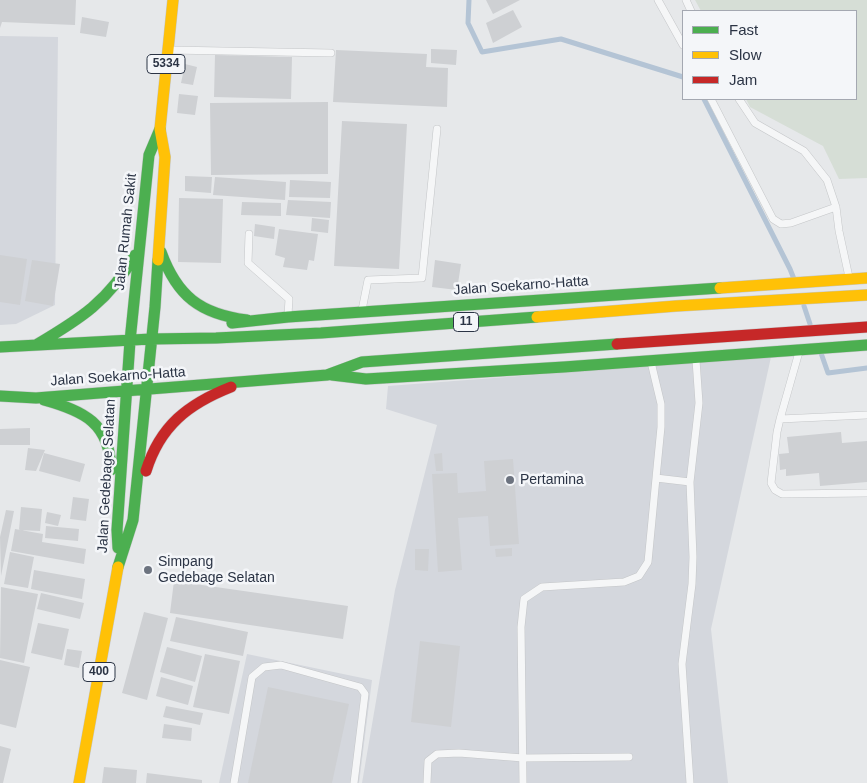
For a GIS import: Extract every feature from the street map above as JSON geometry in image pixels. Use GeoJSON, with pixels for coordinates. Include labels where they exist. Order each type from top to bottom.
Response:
{"type":"FeatureCollection","features":[{"type":"Feature","properties":{"kind":"main road","name":"Jalan Rumah Sakit"},"geometry":{"type":"LineString","coordinates":[[151,339],[165,157],[160,129],[173,0]]}},
{"type":"Feature","properties":{"kind":"main road","name":"Jalan Rumah Sakit"},"geometry":{"type":"LineString","coordinates":[[126,392],[149,155],[160,129]]}},
{"type":"Feature","properties":{"kind":"main road"},"geometry":{"type":"LineString","coordinates":[[36,345],[78,320],[106,298],[118,285],[135,254],[143,220]]}},
{"type":"Feature","properties":{"kind":"main road"},"geometry":{"type":"LineString","coordinates":[[159,238],[169,274],[184,294],[195,304],[219,316],[247,320]]}},
{"type":"Feature","properties":{"kind":"main road","name":"Jalan Soekarno-Hatta"},"geometry":{"type":"LineString","coordinates":[[180,339],[225,324],[247,320],[867,278]]}},
{"type":"Feature","properties":{"kind":"main road"},"geometry":{"type":"LineString","coordinates":[[612,295],[676,306]]}},
{"type":"Feature","properties":{"kind":"main road","name":"Jalan Soekarno-Hatta"},"geometry":{"type":"LineString","coordinates":[[0,347],[321,333],[676,306],[867,295]]}},
{"type":"Feature","properties":{"kind":"main road","name":"Jalan Soekarno-Hatta"},"geometry":{"type":"LineString","coordinates":[[327,375],[362,362],[867,327]]}},
{"type":"Feature","properties":{"kind":"main road","name":"Jalan Gedebage Selatan"},"geometry":{"type":"LineString","coordinates":[[79,783],[119,562],[133,520],[151,339]]}},
{"type":"Feature","properties":{"kind":"main road","name":"Jalan Soekarno-Hatta"},"geometry":{"type":"LineString","coordinates":[[0,396],[36,398],[146,391],[327,375],[366,379],[863,346]]}},
{"type":"Feature","properties":{"kind":"main road"},"geometry":{"type":"LineString","coordinates":[[133,520],[139,504],[150,457],[162,434],[196,403],[214,393],[243,382]]}},
{"type":"Feature","properties":{"kind":"main road","name":"Jalan Gedebage Selatan"},"geometry":{"type":"LineString","coordinates":[[119,562],[117,530],[126,392]]}},
{"type":"Feature","properties":{"kind":"main road"},"geometry":{"type":"LineString","coordinates":[[0,404],[36,398],[80,412],[102,433],[110,453],[111,506],[117,530]]}},
{"type":"Feature","properties":{"kind":"lane"},"geometry":{"type":"LineString","coordinates":[[658,0],[682,44]]}},
{"type":"Feature","properties":{"kind":"lane"},"geometry":{"type":"LineString","coordinates":[[167,50],[331,53]]}},
{"type":"Feature","properties":{"kind":"lane"},"geometry":{"type":"LineString","coordinates":[[712,100],[773,219],[781,224],[791,223],[836,207]]}},
{"type":"Feature","properties":{"kind":"lane"},"geometry":{"type":"LineString","coordinates":[[740,100],[755,123],[804,151],[827,180],[836,207],[845,280]]}},
{"type":"Feature","properties":{"kind":"lane"},"geometry":{"type":"LineString","coordinates":[[362,312],[368,280],[422,278],[437,129]]}},
{"type":"Feature","properties":{"kind":"lane"},"geometry":{"type":"LineString","coordinates":[[249,234],[248,263],[289,299],[288,317]]}},
{"type":"Feature","properties":{"kind":"lane"},"geometry":{"type":"LineString","coordinates":[[800,350],[776,432],[771,483],[775,490],[782,494],[867,493]]}},
{"type":"Feature","properties":{"kind":"lane"},"geometry":{"type":"LineString","coordinates":[[690,783],[682,664],[692,584],[693,556],[690,482],[699,403],[696,357]]}},
{"type":"Feature","properties":{"kind":"lane"},"geometry":{"type":"LineString","coordinates":[[523,783],[521,627],[524,599],[542,587],[624,582],[639,576],[648,562],[661,427],[661,404],[651,360]]}},
{"type":"Feature","properties":{"kind":"lane"},"geometry":{"type":"LineString","coordinates":[[780,419],[867,415]]}},
{"type":"Feature","properties":{"kind":"lane"},"geometry":{"type":"LineString","coordinates":[[656,478],[690,482]]}},
{"type":"Feature","properties":{"kind":"lane"},"geometry":{"type":"LineString","coordinates":[[234,783],[252,677],[264,667],[281,665],[360,687],[365,694],[354,783]]}},
{"type":"Feature","properties":{"kind":"lane"},"geometry":{"type":"LineString","coordinates":[[427,783],[428,761],[437,754],[459,753],[523,758],[629,757]]}},
{"type":"Feature","properties":{"kind":"shaded area"},"geometry":{"type":"Polygon","coordinates":[[[695,0],[867,0],[867,178],[839,179],[823,146],[750,107],[746,100],[857,100],[857,10],[700,10],[695,0]]]}},
{"type":"Feature","properties":{"kind":"shaded area"},"geometry":{"type":"Polygon","coordinates":[[[0,36],[58,37],[55,305],[16,324],[0,325],[0,36]]]}},
{"type":"Feature","properties":{"kind":"shaded area"},"geometry":{"type":"Polygon","coordinates":[[[771,357],[711,629],[728,783],[362,783],[395,590],[437,425],[386,409],[388,386],[771,357]]]}},
{"type":"Feature","properties":{"kind":"shaded area"},"geometry":{"type":"Polygon","coordinates":[[[247,654],[372,680],[359,783],[219,783],[247,654]]]}},
{"type":"Feature","properties":{"kind":"building"},"geometry":{"type":"Polygon","coordinates":[[[0,0],[76,0],[75,25],[2,22],[0,28],[0,0]]]}},
{"type":"Feature","properties":{"kind":"building"},"geometry":{"type":"Polygon","coordinates":[[[486,0],[520,0],[493,14],[486,0]]]}},
{"type":"Feature","properties":{"kind":"building"},"geometry":{"type":"Polygon","coordinates":[[[513,10],[522,27],[493,43],[486,23],[513,10]]]}},
{"type":"Feature","properties":{"kind":"building"},"geometry":{"type":"Polygon","coordinates":[[[82,17],[109,22],[106,37],[80,33],[82,17]]]}},
{"type":"Feature","properties":{"kind":"building"},"geometry":{"type":"Polygon","coordinates":[[[431,49],[457,50],[456,65],[431,63],[431,49]]]}},
{"type":"Feature","properties":{"kind":"building"},"geometry":{"type":"Polygon","coordinates":[[[336,50],[427,54],[426,67],[448,68],[447,107],[333,102],[336,50]]]}},
{"type":"Feature","properties":{"kind":"building"},"geometry":{"type":"Polygon","coordinates":[[[215,55],[292,57],[291,99],[214,97],[215,55]]]}},
{"type":"Feature","properties":{"kind":"building"},"geometry":{"type":"Polygon","coordinates":[[[185,64],[197,67],[193,85],[181,83],[185,64]]]}},
{"type":"Feature","properties":{"kind":"building"},"geometry":{"type":"Polygon","coordinates":[[[179,94],[198,96],[195,115],[177,113],[179,94]]]}},
{"type":"Feature","properties":{"kind":"building"},"geometry":{"type":"Polygon","coordinates":[[[328,102],[328,174],[211,175],[210,103],[328,102]]]}},
{"type":"Feature","properties":{"kind":"building"},"geometry":{"type":"Polygon","coordinates":[[[342,121],[407,124],[399,269],[334,266],[342,121]]]}},
{"type":"Feature","properties":{"kind":"building"},"geometry":{"type":"Polygon","coordinates":[[[185,176],[212,177],[211,193],[185,191],[185,176]]]}},
{"type":"Feature","properties":{"kind":"building"},"geometry":{"type":"Polygon","coordinates":[[[215,177],[286,182],[285,200],[213,195],[215,177]]]}},
{"type":"Feature","properties":{"kind":"building"},"geometry":{"type":"Polygon","coordinates":[[[290,180],[331,182],[330,198],[289,197],[290,180]]]}},
{"type":"Feature","properties":{"kind":"building"},"geometry":{"type":"Polygon","coordinates":[[[179,198],[223,199],[221,263],[178,262],[179,198]]]}},
{"type":"Feature","properties":{"kind":"building"},"geometry":{"type":"Polygon","coordinates":[[[288,200],[331,202],[330,218],[286,215],[288,200]]]}},
{"type":"Feature","properties":{"kind":"building"},"geometry":{"type":"Polygon","coordinates":[[[242,202],[281,203],[281,216],[241,215],[242,202]]]}},
{"type":"Feature","properties":{"kind":"building"},"geometry":{"type":"Polygon","coordinates":[[[312,218],[329,220],[328,233],[311,231],[312,218]]]}},
{"type":"Feature","properties":{"kind":"building"},"geometry":{"type":"Polygon","coordinates":[[[255,224],[275,227],[274,239],[254,236],[255,224]]]}},
{"type":"Feature","properties":{"kind":"building"},"geometry":{"type":"Polygon","coordinates":[[[279,229],[318,234],[314,261],[309,260],[307,270],[283,267],[285,258],[275,255],[279,229]]]}},
{"type":"Feature","properties":{"kind":"building"},"geometry":{"type":"Polygon","coordinates":[[[0,255],[27,259],[20,305],[0,302],[0,255]]]}},
{"type":"Feature","properties":{"kind":"building"},"geometry":{"type":"Polygon","coordinates":[[[32,260],[60,264],[53,306],[25,301],[32,260]]]}},
{"type":"Feature","properties":{"kind":"building"},"geometry":{"type":"Polygon","coordinates":[[[435,260],[461,264],[457,290],[432,287],[435,260]]]}},
{"type":"Feature","properties":{"kind":"building"},"geometry":{"type":"Polygon","coordinates":[[[30,428],[30,445],[0,445],[0,429],[30,428]]]}},
{"type":"Feature","properties":{"kind":"building"},"geometry":{"type":"Polygon","coordinates":[[[841,432],[842,443],[867,441],[867,482],[820,486],[819,473],[786,476],[786,469],[780,470],[779,454],[789,453],[787,437],[841,432]]]}},
{"type":"Feature","properties":{"kind":"building"},"geometry":{"type":"Polygon","coordinates":[[[28,448],[45,450],[36,471],[25,470],[28,448]]]}},
{"type":"Feature","properties":{"kind":"building"},"geometry":{"type":"Polygon","coordinates":[[[44,453],[85,464],[80,482],[39,471],[44,453]]]}},
{"type":"Feature","properties":{"kind":"building"},"geometry":{"type":"Polygon","coordinates":[[[442,453],[443,471],[436,471],[434,454],[442,453]]]}},
{"type":"Feature","properties":{"kind":"building"},"geometry":{"type":"Polygon","coordinates":[[[513,459],[519,544],[490,546],[488,516],[458,518],[462,570],[438,572],[432,474],[457,473],[458,493],[486,491],[484,461],[513,459]]]}},
{"type":"Feature","properties":{"kind":"building"},"geometry":{"type":"Polygon","coordinates":[[[73,497],[89,499],[86,521],[70,519],[73,497]]]}},
{"type":"Feature","properties":{"kind":"building"},"geometry":{"type":"Polygon","coordinates":[[[21,507],[42,509],[40,531],[19,530],[21,507]]]}},
{"type":"Feature","properties":{"kind":"building"},"geometry":{"type":"Polygon","coordinates":[[[6,510],[14,511],[1,576],[0,537],[6,510]]]}},
{"type":"Feature","properties":{"kind":"building"},"geometry":{"type":"Polygon","coordinates":[[[47,512],[61,515],[58,526],[45,523],[47,512]]]}},
{"type":"Feature","properties":{"kind":"building"},"geometry":{"type":"Polygon","coordinates":[[[46,526],[79,529],[78,541],[45,538],[46,526]]]}},
{"type":"Feature","properties":{"kind":"building"},"geometry":{"type":"Polygon","coordinates":[[[15,529],[43,534],[42,542],[86,549],[84,564],[11,551],[15,529]]]}},
{"type":"Feature","properties":{"kind":"building"},"geometry":{"type":"Polygon","coordinates":[[[512,548],[512,556],[496,557],[495,549],[512,548]]]}},
{"type":"Feature","properties":{"kind":"building"},"geometry":{"type":"Polygon","coordinates":[[[415,549],[429,549],[428,571],[415,570],[415,549]]]}},
{"type":"Feature","properties":{"kind":"building"},"geometry":{"type":"Polygon","coordinates":[[[10,552],[34,557],[28,588],[4,584],[10,552]]]}},
{"type":"Feature","properties":{"kind":"building"},"geometry":{"type":"Polygon","coordinates":[[[34,570],[85,579],[82,599],[31,589],[34,570]]]}},
{"type":"Feature","properties":{"kind":"building"},"geometry":{"type":"Polygon","coordinates":[[[174,581],[348,606],[343,639],[170,613],[174,581]]]}},
{"type":"Feature","properties":{"kind":"building"},"geometry":{"type":"Polygon","coordinates":[[[1,587],[38,594],[24,663],[0,658],[1,587]]]}},
{"type":"Feature","properties":{"kind":"building"},"geometry":{"type":"Polygon","coordinates":[[[41,593],[84,603],[80,619],[37,609],[41,593]]]}},
{"type":"Feature","properties":{"kind":"building"},"geometry":{"type":"Polygon","coordinates":[[[144,612],[168,618],[147,700],[122,693],[144,612]]]}},
{"type":"Feature","properties":{"kind":"building"},"geometry":{"type":"Polygon","coordinates":[[[176,617],[248,632],[243,656],[170,641],[176,617]]]}},
{"type":"Feature","properties":{"kind":"building"},"geometry":{"type":"Polygon","coordinates":[[[38,623],[69,629],[62,660],[31,653],[38,623]]]}},
{"type":"Feature","properties":{"kind":"building"},"geometry":{"type":"Polygon","coordinates":[[[420,641],[460,646],[451,727],[411,722],[420,641]]]}},
{"type":"Feature","properties":{"kind":"building"},"geometry":{"type":"Polygon","coordinates":[[[167,647],[202,656],[195,682],[160,672],[167,647]]]}},
{"type":"Feature","properties":{"kind":"building"},"geometry":{"type":"Polygon","coordinates":[[[67,649],[82,651],[79,668],[64,665],[67,649]]]}},
{"type":"Feature","properties":{"kind":"building"},"geometry":{"type":"Polygon","coordinates":[[[205,654],[240,661],[229,714],[193,707],[205,654]]]}},
{"type":"Feature","properties":{"kind":"building"},"geometry":{"type":"Polygon","coordinates":[[[0,660],[30,667],[16,728],[0,724],[0,660]]]}},
{"type":"Feature","properties":{"kind":"building"},"geometry":{"type":"Polygon","coordinates":[[[161,677],[193,686],[188,705],[156,696],[161,677]]]}},
{"type":"Feature","properties":{"kind":"building"},"geometry":{"type":"Polygon","coordinates":[[[268,687],[349,704],[332,783],[248,783],[268,687]]]}},
{"type":"Feature","properties":{"kind":"building"},"geometry":{"type":"Polygon","coordinates":[[[166,706],[203,713],[200,725],[163,717],[166,706]]]}},
{"type":"Feature","properties":{"kind":"building"},"geometry":{"type":"Polygon","coordinates":[[[164,724],[192,728],[191,741],[162,738],[164,724]]]}},
{"type":"Feature","properties":{"kind":"building"},"geometry":{"type":"Polygon","coordinates":[[[0,746],[11,749],[3,783],[0,783],[0,746]]]}},
{"type":"Feature","properties":{"kind":"building"},"geometry":{"type":"Polygon","coordinates":[[[104,767],[137,770],[136,783],[102,783],[104,767]]]}},
{"type":"Feature","properties":{"kind":"building"},"geometry":{"type":"Polygon","coordinates":[[[147,773],[202,780],[202,783],[146,783],[147,773]]]}},
{"type":"Feature","properties":{"kind":"waterway"},"geometry":{"type":"LineString","coordinates":[[469,0],[468,23],[482,52],[561,39],[682,77]]}},
{"type":"Feature","properties":{"kind":"waterway"},"geometry":{"type":"LineString","coordinates":[[705,100],[794,279]]}},
{"type":"Feature","properties":{"kind":"waterway"},"geometry":{"type":"LineString","coordinates":[[804,306],[810,324]]}},
{"type":"Feature","properties":{"kind":"waterway"},"geometry":{"type":"LineString","coordinates":[[821,353],[828,373],[867,368]]}},
{"type":"Feature","properties":{"kind":"traffic: fast"},"geometry":{"type":"LineString","coordinates":[[118,548],[117,530],[130,341],[149,155],[160,129]]}},
{"type":"Feature","properties":{"kind":"traffic: fast"},"geometry":{"type":"LineString","coordinates":[[161,252],[175,280],[192,300],[216,313],[247,320]]}},
{"type":"Feature","properties":{"kind":"traffic: fast"},"geometry":{"type":"LineString","coordinates":[[36,345],[92,308],[115,285],[135,255]]}},
{"type":"Feature","properties":{"kind":"traffic: fast"},"geometry":{"type":"LineString","coordinates":[[118,567],[133,520],[155,307],[158,260]]}},
{"type":"Feature","properties":{"kind":"traffic: fast"},"geometry":{"type":"LineString","coordinates":[[232,323],[288,317],[720,288]]}},
{"type":"Feature","properties":{"kind":"traffic: fast"},"geometry":{"type":"LineString","coordinates":[[0,347],[321,333],[537,317]]}},
{"type":"Feature","properties":{"kind":"traffic: fast"},"geometry":{"type":"LineString","coordinates":[[0,396],[36,398],[327,375],[362,362],[617,344]]}},
{"type":"Feature","properties":{"kind":"traffic: fast"},"geometry":{"type":"LineString","coordinates":[[332,375],[366,379],[867,345]]}},
{"type":"Feature","properties":{"kind":"traffic: fast"},"geometry":{"type":"LineString","coordinates":[[44,400],[83,415],[100,430],[106,441],[111,470]]}},
{"type":"Feature","properties":{"kind":"traffic: slow"},"geometry":{"type":"LineString","coordinates":[[158,260],[165,157],[160,129],[173,0]]}},
{"type":"Feature","properties":{"kind":"traffic: slow"},"geometry":{"type":"LineString","coordinates":[[720,288],[867,278]]}},
{"type":"Feature","properties":{"kind":"traffic: slow"},"geometry":{"type":"LineString","coordinates":[[537,317],[676,306],[867,295]]}},
{"type":"Feature","properties":{"kind":"traffic: slow"},"geometry":{"type":"LineString","coordinates":[[79,783],[118,567]]}},
{"type":"Feature","properties":{"kind":"traffic: jam"},"geometry":{"type":"LineString","coordinates":[[617,344],[867,327]]}},
{"type":"Feature","properties":{"kind":"traffic: jam"},"geometry":{"type":"LineString","coordinates":[[146,471],[159,441],[178,418],[202,401],[231,387]]}},
{"type":"Feature","properties":{"kind":"place","name":"Pertamina"},"geometry":{"type":"Point","coordinates":[510,480]}},
{"type":"Feature","properties":{"kind":"place","name":"Simpang Gedebage Selatan"},"geometry":{"type":"Point","coordinates":[148,570]}}]}
